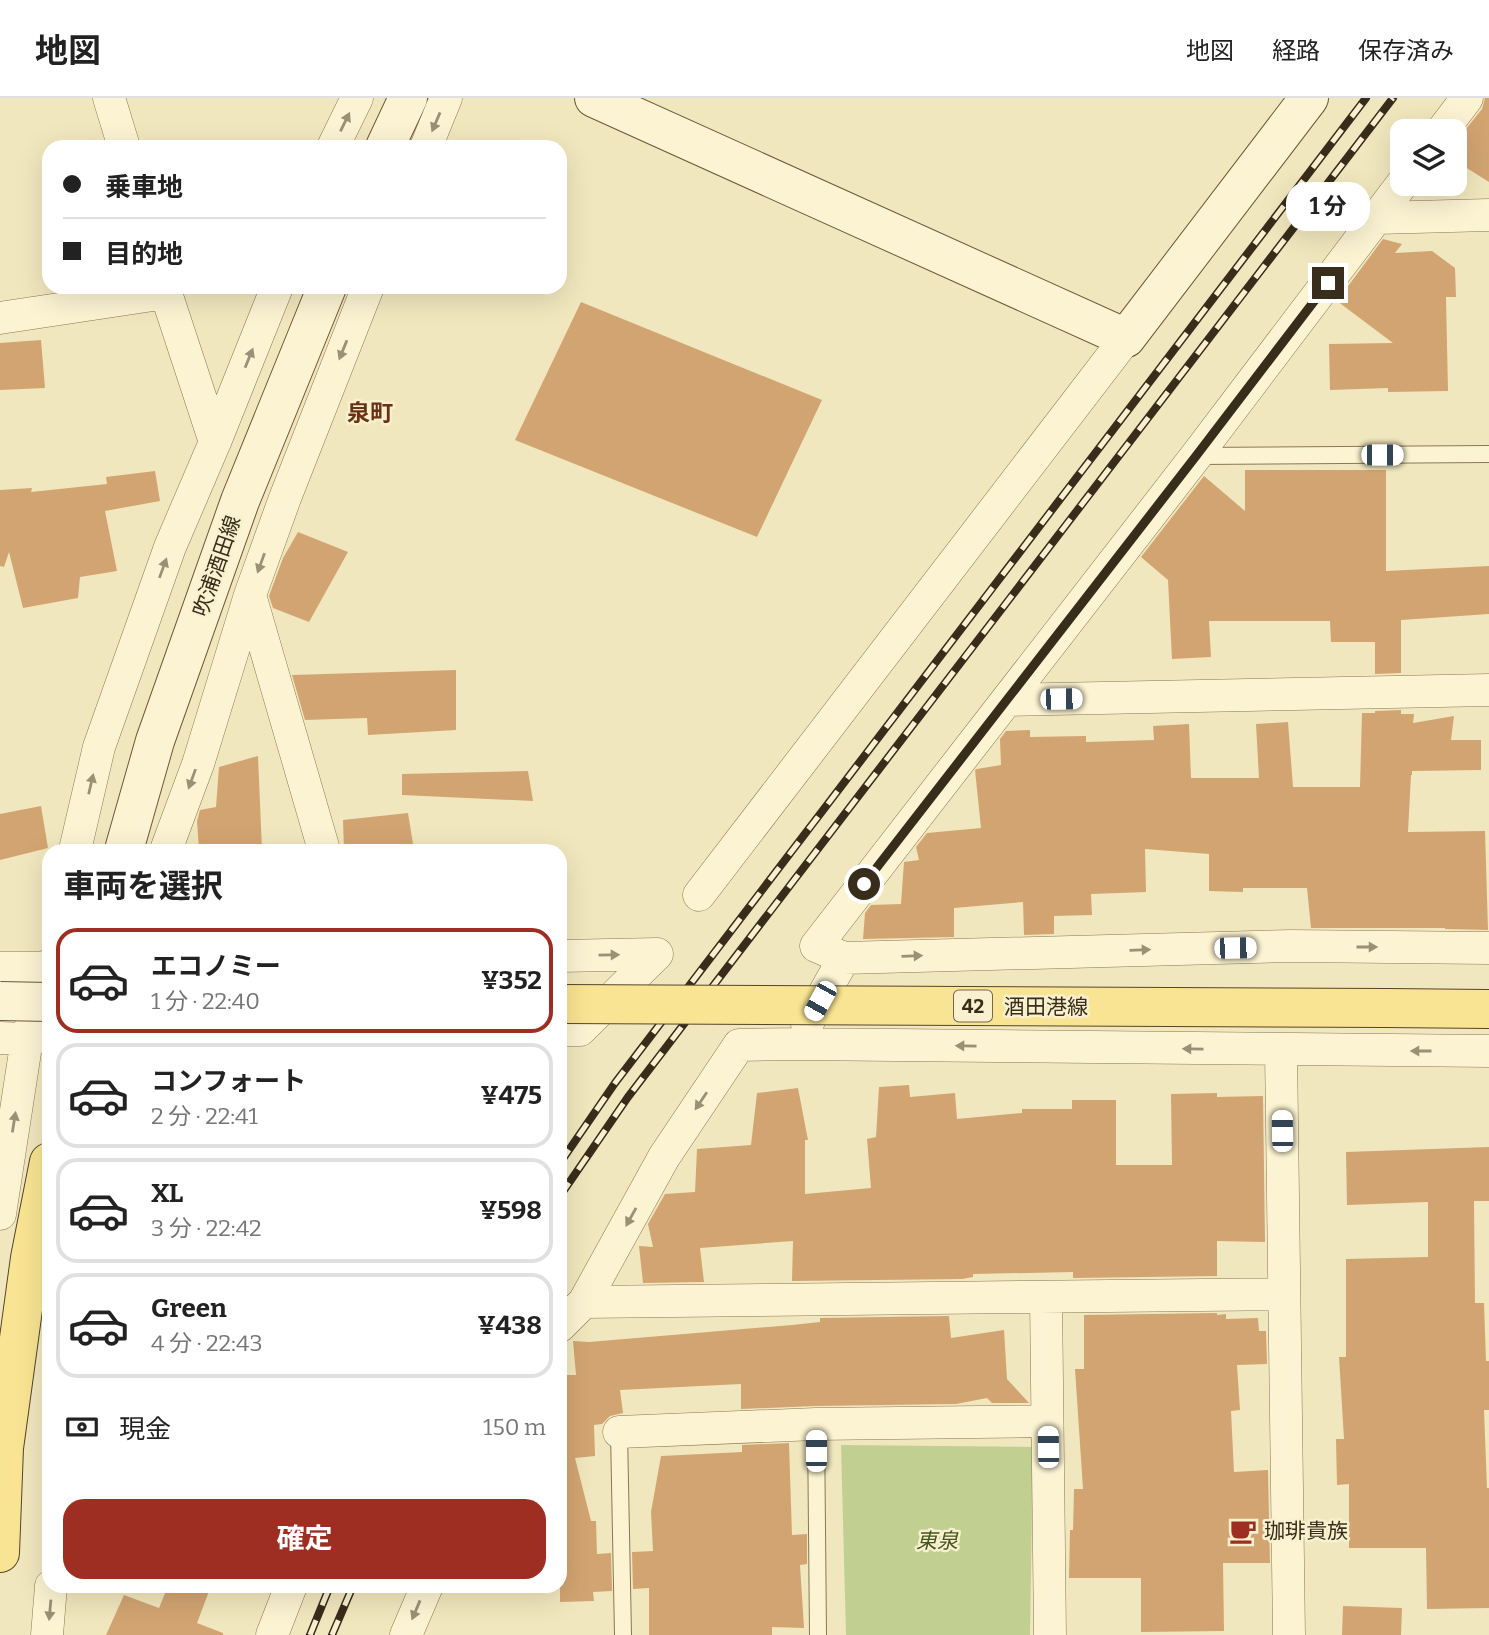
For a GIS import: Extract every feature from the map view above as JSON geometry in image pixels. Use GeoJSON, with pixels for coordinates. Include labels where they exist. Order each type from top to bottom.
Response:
{"type":"FeatureCollection","features":[{"type":"Feature","properties":{"kind":"main road","name":"酒田港線"},"geometry":{"type":"LineString","coordinates":[[567,1004],[1489,1009]]}},
{"type":"Feature","properties":{"kind":"main road"},"geometry":{"type":"LineString","coordinates":[[0,1553],[4,1448],[30,1258],[42,1197]]}},
{"type":"Feature","properties":{"kind":"street"},"geometry":{"type":"LineString","coordinates":[[109,98],[122,140]]}},
{"type":"Feature","properties":{"kind":"street"},"geometry":{"type":"LineString","coordinates":[[336,140],[357,98]]}},
{"type":"Feature","properties":{"kind":"street"},"geometry":{"type":"LineString","coordinates":[[388,140],[408,98]]}},
{"type":"Feature","properties":{"kind":"street"},"geometry":{"type":"LineString","coordinates":[[429,140],[446,98]]}},
{"type":"Feature","properties":{"kind":"street"},"geometry":{"type":"LineString","coordinates":[[594,98],[1126,338]]}},
{"type":"Feature","properties":{"kind":"street"},"geometry":{"type":"LineString","coordinates":[[699,895],[1309,98]]}},
{"type":"Feature","properties":{"kind":"street"},"geometry":{"type":"LineString","coordinates":[[1451,119],[1466,98]]}},
{"type":"Feature","properties":{"kind":"street"},"geometry":{"type":"LineString","coordinates":[[1393,196],[1196,456],[816,946],[844,958],[1291,946],[1489,948]]}},
{"type":"Feature","properties":{"kind":"street"},"geometry":{"type":"LineString","coordinates":[[1377,218],[1489,215]]}},
{"type":"Feature","properties":{"kind":"street"},"geometry":{"type":"LineString","coordinates":[[0,318],[141,294]]}},
{"type":"Feature","properties":{"kind":"street"},"geometry":{"type":"LineString","coordinates":[[166,294],[215,442]]}},
{"type":"Feature","properties":{"kind":"street"},"geometry":{"type":"LineString","coordinates":[[76,844],[99,747],[170,547],[274,294]]}},
{"type":"Feature","properties":{"kind":"street","name":"吹浦酒田線"},"geometry":{"type":"LineString","coordinates":[[126,844],[155,741],[240,501],[324,294]]}},
{"type":"Feature","properties":{"kind":"street"},"geometry":{"type":"LineString","coordinates":[[168,844],[198,764],[250,595],[365,294]]}},
{"type":"Feature","properties":{"kind":"street"},"geometry":{"type":"LineString","coordinates":[[250,595],[322,844]]}},
{"type":"Feature","properties":{"kind":"street"},"geometry":{"type":"LineString","coordinates":[[1008,700],[1489,690]]}},
{"type":"Feature","properties":{"kind":"street"},"geometry":{"type":"LineString","coordinates":[[567,956],[657,954],[580,1030],[567,1030]]}},
{"type":"Feature","properties":{"kind":"street"},"geometry":{"type":"LineString","coordinates":[[796,1044],[844,958]]}},
{"type":"Feature","properties":{"kind":"street"},"geometry":{"type":"LineString","coordinates":[[0,968],[42,967]]}},
{"type":"Feature","properties":{"kind":"street"},"geometry":{"type":"LineString","coordinates":[[0,1214],[25,1038],[42,988]]}},
{"type":"Feature","properties":{"kind":"street"},"geometry":{"type":"LineString","coordinates":[[0,1001],[42,1002]]}},
{"type":"Feature","properties":{"kind":"street","name":"酒田港線"},"geometry":{"type":"LineString","coordinates":[[584,1302],[664,1157],[739,1045],[1489,1051]]}},
{"type":"Feature","properties":{"kind":"street"},"geometry":{"type":"LineString","coordinates":[[1281,1050],[1289,1635]]}},
{"type":"Feature","properties":{"kind":"street"},"geometry":{"type":"LineString","coordinates":[[567,1319],[584,1302],[1284,1294]]}},
{"type":"Feature","properties":{"kind":"street"},"geometry":{"type":"LineString","coordinates":[[1046,1297],[1050,1635]]}},
{"type":"Feature","properties":{"kind":"street"},"geometry":{"type":"LineString","coordinates":[[619,1432],[816,1424],[1047,1421]]}},
{"type":"Feature","properties":{"kind":"street"},"geometry":{"type":"LineString","coordinates":[[47,1635],[50,1593]]}},
{"type":"Feature","properties":{"kind":"street"},"geometry":{"type":"LineString","coordinates":[[272,1635],[288,1593]]}},
{"type":"Feature","properties":{"kind":"street"},"geometry":{"type":"LineString","coordinates":[[406,1635],[424,1593]]}},
{"type":"Feature","properties":{"kind":"lane"},"geometry":{"type":"LineString","coordinates":[[1196,456],[1489,454]]}},
{"type":"Feature","properties":{"kind":"lane"},"geometry":{"type":"LineString","coordinates":[[816,1424],[818,1635]]}},
{"type":"Feature","properties":{"kind":"lane"},"geometry":{"type":"LineString","coordinates":[[619,1432],[623,1635]]}},
{"type":"Feature","properties":{"kind":"green space","name":"東泉"},"geometry":{"type":"Polygon","coordinates":[[[841,1445],[1033,1447],[1030,1635],[846,1635],[841,1445]]]}},
{"type":"Feature","properties":{"kind":"building"},"geometry":{"type":"Polygon","coordinates":[[[1485,98],[1489,98],[1489,182],[1467,168],[1467,128],[1482,109],[1485,98]]]}},
{"type":"Feature","properties":{"kind":"building"},"geometry":{"type":"Polygon","coordinates":[[[1383,239],[1402,244],[1395,253],[1432,251],[1455,268],[1456,297],[1446,297],[1448,391],[1388,392],[1388,388],[1330,390],[1329,344],[1393,343],[1337,301],[1383,239]]]}},
{"type":"Feature","properties":{"kind":"building"},"geometry":{"type":"Polygon","coordinates":[[[581,302],[822,400],[757,537],[515,440],[581,302]]]}},
{"type":"Feature","properties":{"kind":"building"},"geometry":{"type":"Polygon","coordinates":[[[41,340],[45,388],[0,390],[0,343],[41,340]]]}},
{"type":"Feature","properties":{"kind":"building"},"geometry":{"type":"Polygon","coordinates":[[[1245,470],[1386,470],[1386,571],[1489,566],[1489,614],[1401,620],[1401,673],[1375,674],[1375,642],[1331,642],[1330,621],[1209,621],[1211,657],[1172,659],[1168,580],[1141,557],[1204,476],[1245,511],[1245,470]]]}},
{"type":"Feature","properties":{"kind":"building"},"geometry":{"type":"Polygon","coordinates":[[[155,471],[160,501],[105,511],[117,571],[80,577],[78,598],[23,608],[9,552],[4,567],[0,566],[0,490],[32,488],[31,492],[107,484],[106,477],[155,471]]]}},
{"type":"Feature","properties":{"kind":"building"},"geometry":{"type":"Polygon","coordinates":[[[298,532],[348,552],[309,622],[273,608],[269,596],[283,558],[298,532]]]}},
{"type":"Feature","properties":{"kind":"building"},"geometry":{"type":"Polygon","coordinates":[[[456,670],[456,730],[368,735],[367,718],[305,720],[292,675],[456,670]]]}},
{"type":"Feature","properties":{"kind":"building"},"geometry":{"type":"Polygon","coordinates":[[[1401,710],[1401,714],[1414,714],[1413,723],[1454,716],[1451,740],[1481,740],[1481,770],[1412,771],[1408,832],[1485,831],[1488,930],[1311,928],[1307,888],[1209,891],[1209,854],[1145,849],[1146,892],[1091,894],[1092,915],[1054,916],[1054,934],[1024,935],[1023,902],[954,908],[954,937],[863,939],[865,913],[871,905],[901,904],[904,862],[919,860],[916,847],[927,833],[981,828],[975,770],[1001,765],[1000,739],[1006,731],[1030,730],[1030,737],[1086,736],[1086,742],[1154,740],[1153,726],[1189,724],[1191,778],[1259,778],[1256,724],[1288,722],[1293,787],[1360,787],[1362,713],[1401,710]]]}},
{"type":"Feature","properties":{"kind":"building"},"geometry":{"type":"Polygon","coordinates":[[[258,756],[262,844],[199,844],[197,821],[200,810],[216,807],[219,767],[258,756]]]}},
{"type":"Feature","properties":{"kind":"building"},"geometry":{"type":"Polygon","coordinates":[[[528,771],[533,801],[402,795],[402,774],[528,771]]]}},
{"type":"Feature","properties":{"kind":"building"},"geometry":{"type":"Polygon","coordinates":[[[41,806],[47,844],[42,844],[42,850],[0,860],[0,814],[41,806]]]}},
{"type":"Feature","properties":{"kind":"building"},"geometry":{"type":"Polygon","coordinates":[[[408,813],[413,844],[344,844],[343,820],[408,813]]]}},
{"type":"Feature","properties":{"kind":"building"},"geometry":{"type":"Polygon","coordinates":[[[909,1085],[910,1097],[955,1093],[957,1119],[1022,1113],[1022,1109],[1072,1109],[1072,1100],[1116,1100],[1116,1165],[1172,1165],[1171,1094],[1263,1096],[1265,1242],[1217,1241],[1217,1276],[1073,1278],[1073,1272],[973,1274],[973,1277],[962,1279],[792,1281],[793,1241],[700,1248],[704,1282],[643,1283],[639,1246],[653,1247],[648,1224],[665,1194],[695,1192],[697,1149],[751,1145],[757,1093],[798,1088],[808,1140],[805,1140],[805,1194],[871,1188],[867,1139],[876,1137],[879,1087],[909,1085]]]}},
{"type":"Feature","properties":{"kind":"building"},"geometry":{"type":"Polygon","coordinates":[[[1489,1147],[1489,1201],[1474,1201],[1475,1303],[1484,1303],[1486,1361],[1489,1361],[1489,1410],[1484,1410],[1489,1488],[1489,1608],[1427,1609],[1426,1548],[1349,1548],[1349,1484],[1337,1485],[1336,1439],[1344,1439],[1339,1357],[1346,1357],[1346,1259],[1428,1257],[1428,1202],[1347,1205],[1346,1152],[1489,1147]]]}},
{"type":"Feature","properties":{"kind":"building"},"geometry":{"type":"Polygon","coordinates":[[[1226,1314],[1226,1319],[1258,1318],[1259,1331],[1266,1331],[1267,1364],[1237,1365],[1240,1410],[1231,1411],[1234,1472],[1268,1470],[1270,1563],[1223,1563],[1224,1631],[1141,1632],[1141,1578],[1069,1578],[1074,1489],[1083,1489],[1075,1369],[1084,1369],[1084,1315],[1226,1314]]]}},
{"type":"Feature","properties":{"kind":"building"},"geometry":{"type":"Polygon","coordinates":[[[949,1316],[951,1338],[1004,1330],[1007,1379],[1029,1403],[992,1403],[987,1398],[956,1404],[741,1409],[741,1384],[620,1390],[623,1413],[610,1416],[602,1424],[594,1425],[595,1456],[575,1458],[591,1521],[596,1521],[597,1554],[611,1553],[612,1591],[593,1592],[594,1601],[560,1602],[560,1593],[567,1593],[567,1375],[576,1375],[573,1341],[589,1342],[792,1325],[820,1322],[820,1318],[949,1316]]]}},
{"type":"Feature","properties":{"kind":"building"},"geometry":{"type":"Polygon","coordinates":[[[789,1443],[792,1535],[807,1534],[807,1564],[800,1565],[804,1628],[772,1627],[772,1635],[649,1635],[649,1588],[633,1589],[632,1552],[653,1551],[651,1512],[661,1456],[742,1452],[742,1445],[789,1443]]]}},
{"type":"Feature","properties":{"kind":"building"},"geometry":{"type":"Polygon","coordinates":[[[165,1593],[208,1593],[197,1623],[223,1635],[106,1635],[124,1595],[159,1608],[165,1593]]]}},
{"type":"Feature","properties":{"kind":"building"},"geometry":{"type":"Polygon","coordinates":[[[1343,1606],[1402,1608],[1401,1635],[1342,1635],[1343,1606]]]}},
{"type":"Feature","properties":{"kind":"railway"},"geometry":{"type":"LineString","coordinates":[[567,1153],[615,1083],[1366,98]]}},
{"type":"Feature","properties":{"kind":"railway"},"geometry":{"type":"LineString","coordinates":[[567,1186],[628,1097],[1393,98]]}},
{"type":"Feature","properties":{"kind":"railway"},"geometry":{"type":"LineString","coordinates":[[310,1635],[327,1593]]}},
{"type":"Feature","properties":{"kind":"railway"},"geometry":{"type":"LineString","coordinates":[[332,1635],[350,1593]]}},
{"type":"Feature","properties":{"kind":"place","name":"珈琲貴族"},"geometry":{"type":"Point","coordinates":[1243,1531]}},
{"type":"Feature","properties":{"kind":"district","name":"泉町"},"geometry":{"type":"Point","coordinates":[370,413]}},
{"type":"Feature","properties":{"kind":"route"},"geometry":{"type":"LineString","coordinates":[[864,884],[1328,283]]}}]}
